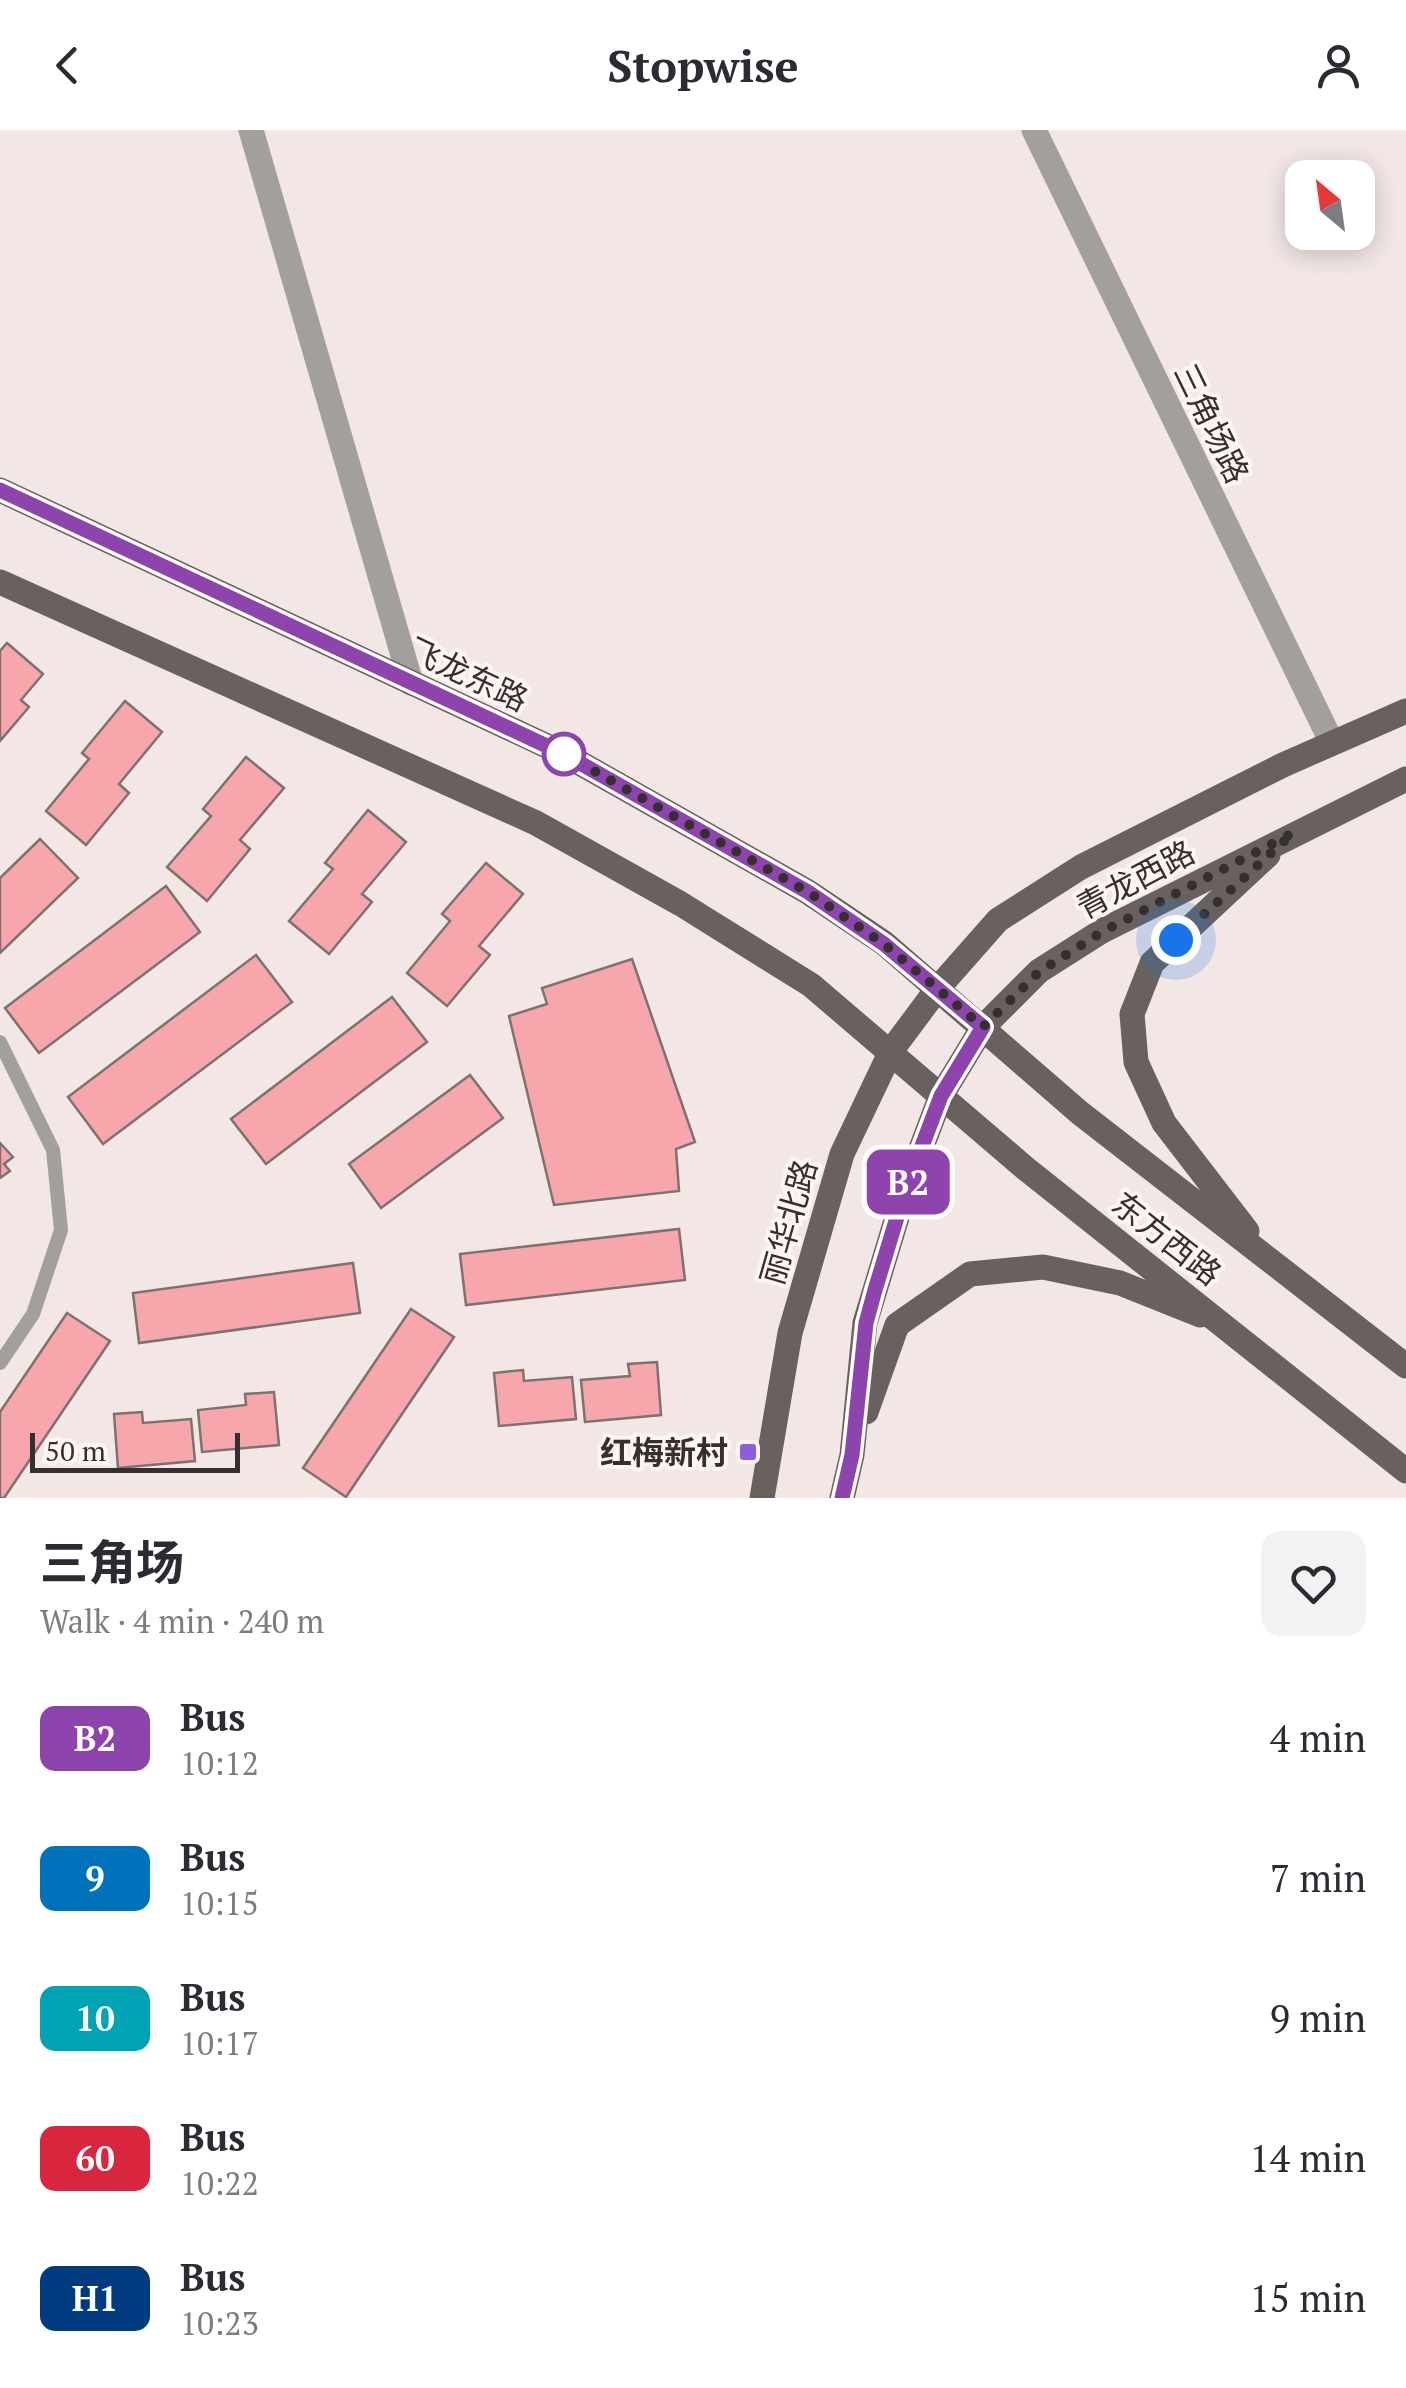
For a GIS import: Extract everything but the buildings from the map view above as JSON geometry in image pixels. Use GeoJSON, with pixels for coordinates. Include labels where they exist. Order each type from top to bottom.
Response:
{"type":"FeatureCollection","features":[{"type":"Feature","properties":{"kind":"main road","name":"飞龙东路"},"geometry":{"type":"LineString","coordinates":[[0,490],[564,754],[808,892],[884,944],[938,988]]}},
{"type":"Feature","properties":{"kind":"main road"},"geometry":{"type":"LineString","coordinates":[[0,582],[536,822],[681,904],[810,985],[891,1052]]}},
{"type":"Feature","properties":{"kind":"main road","name":"青龙西路"},"geometry":{"type":"LineString","coordinates":[[938,988],[998,920],[1082,867],[1332,744],[1406,712]]}},
{"type":"Feature","properties":{"kind":"main road","name":"青龙西路"},"geometry":{"type":"LineString","coordinates":[[941,1096],[983,1027],[1039,972],[1102,932],[1406,778]]}},
{"type":"Feature","properties":{"kind":"main road"},"geometry":{"type":"LineString","coordinates":[[1269,1259],[1164,1124],[1136,1062],[1132,1014],[1152,964],[1293,833]]}},
{"type":"Feature","properties":{"kind":"main road","name":"丽华北路"},"geometry":{"type":"LineString","coordinates":[[762,1498],[790,1333],[842,1154],[891,1052],[938,988]]}},
{"type":"Feature","properties":{"kind":"main road","name":"东方西路"},"geometry":{"type":"LineString","coordinates":[[938,988],[1080,1113],[1406,1366]]}},
{"type":"Feature","properties":{"kind":"main road","name":"东方西路"},"geometry":{"type":"LineString","coordinates":[[891,1052],[1025,1168],[1406,1470]]}},
{"type":"Feature","properties":{"kind":"main road"},"geometry":{"type":"LineString","coordinates":[[852,1455],[866,1323],[905,1191],[941,1096]]}},
{"type":"Feature","properties":{"kind":"main road"},"geometry":{"type":"LineString","coordinates":[[842,1498],[852,1455],[896,1325],[970,1274],[1043,1268],[1120,1282],[1228,1326]]}},
{"type":"Feature","properties":{"kind":"street"},"geometry":{"type":"LineString","coordinates":[[252,130],[411,683]]}},
{"type":"Feature","properties":{"kind":"street","name":"三角场路"},"geometry":{"type":"LineString","coordinates":[[1034,130],[1332,744]]}},
{"type":"Feature","properties":{"kind":"lane"},"geometry":{"type":"LineString","coordinates":[[0,1042],[53,1150],[61,1230],[33,1314],[0,1363]]}},
{"type":"Feature","properties":{"kind":"bus line","name":"B2"},"geometry":{"type":"LineString","coordinates":[[0,490],[564,754],[808,892],[884,944],[983,1027],[941,1096],[905,1191],[875,1290],[866,1323],[852,1455],[842,1498]]}},
{"type":"Feature","properties":{"kind":"place","name":"红梅新村"},"geometry":{"type":"Point","coordinates":[748,1452]}},
{"type":"Feature","properties":{"kind":"route"},"geometry":{"type":"LineString","coordinates":[[564,754],[808,892],[884,944],[983,1027],[1039,972],[1102,932],[1293,833],[1176,940]]}}]}
